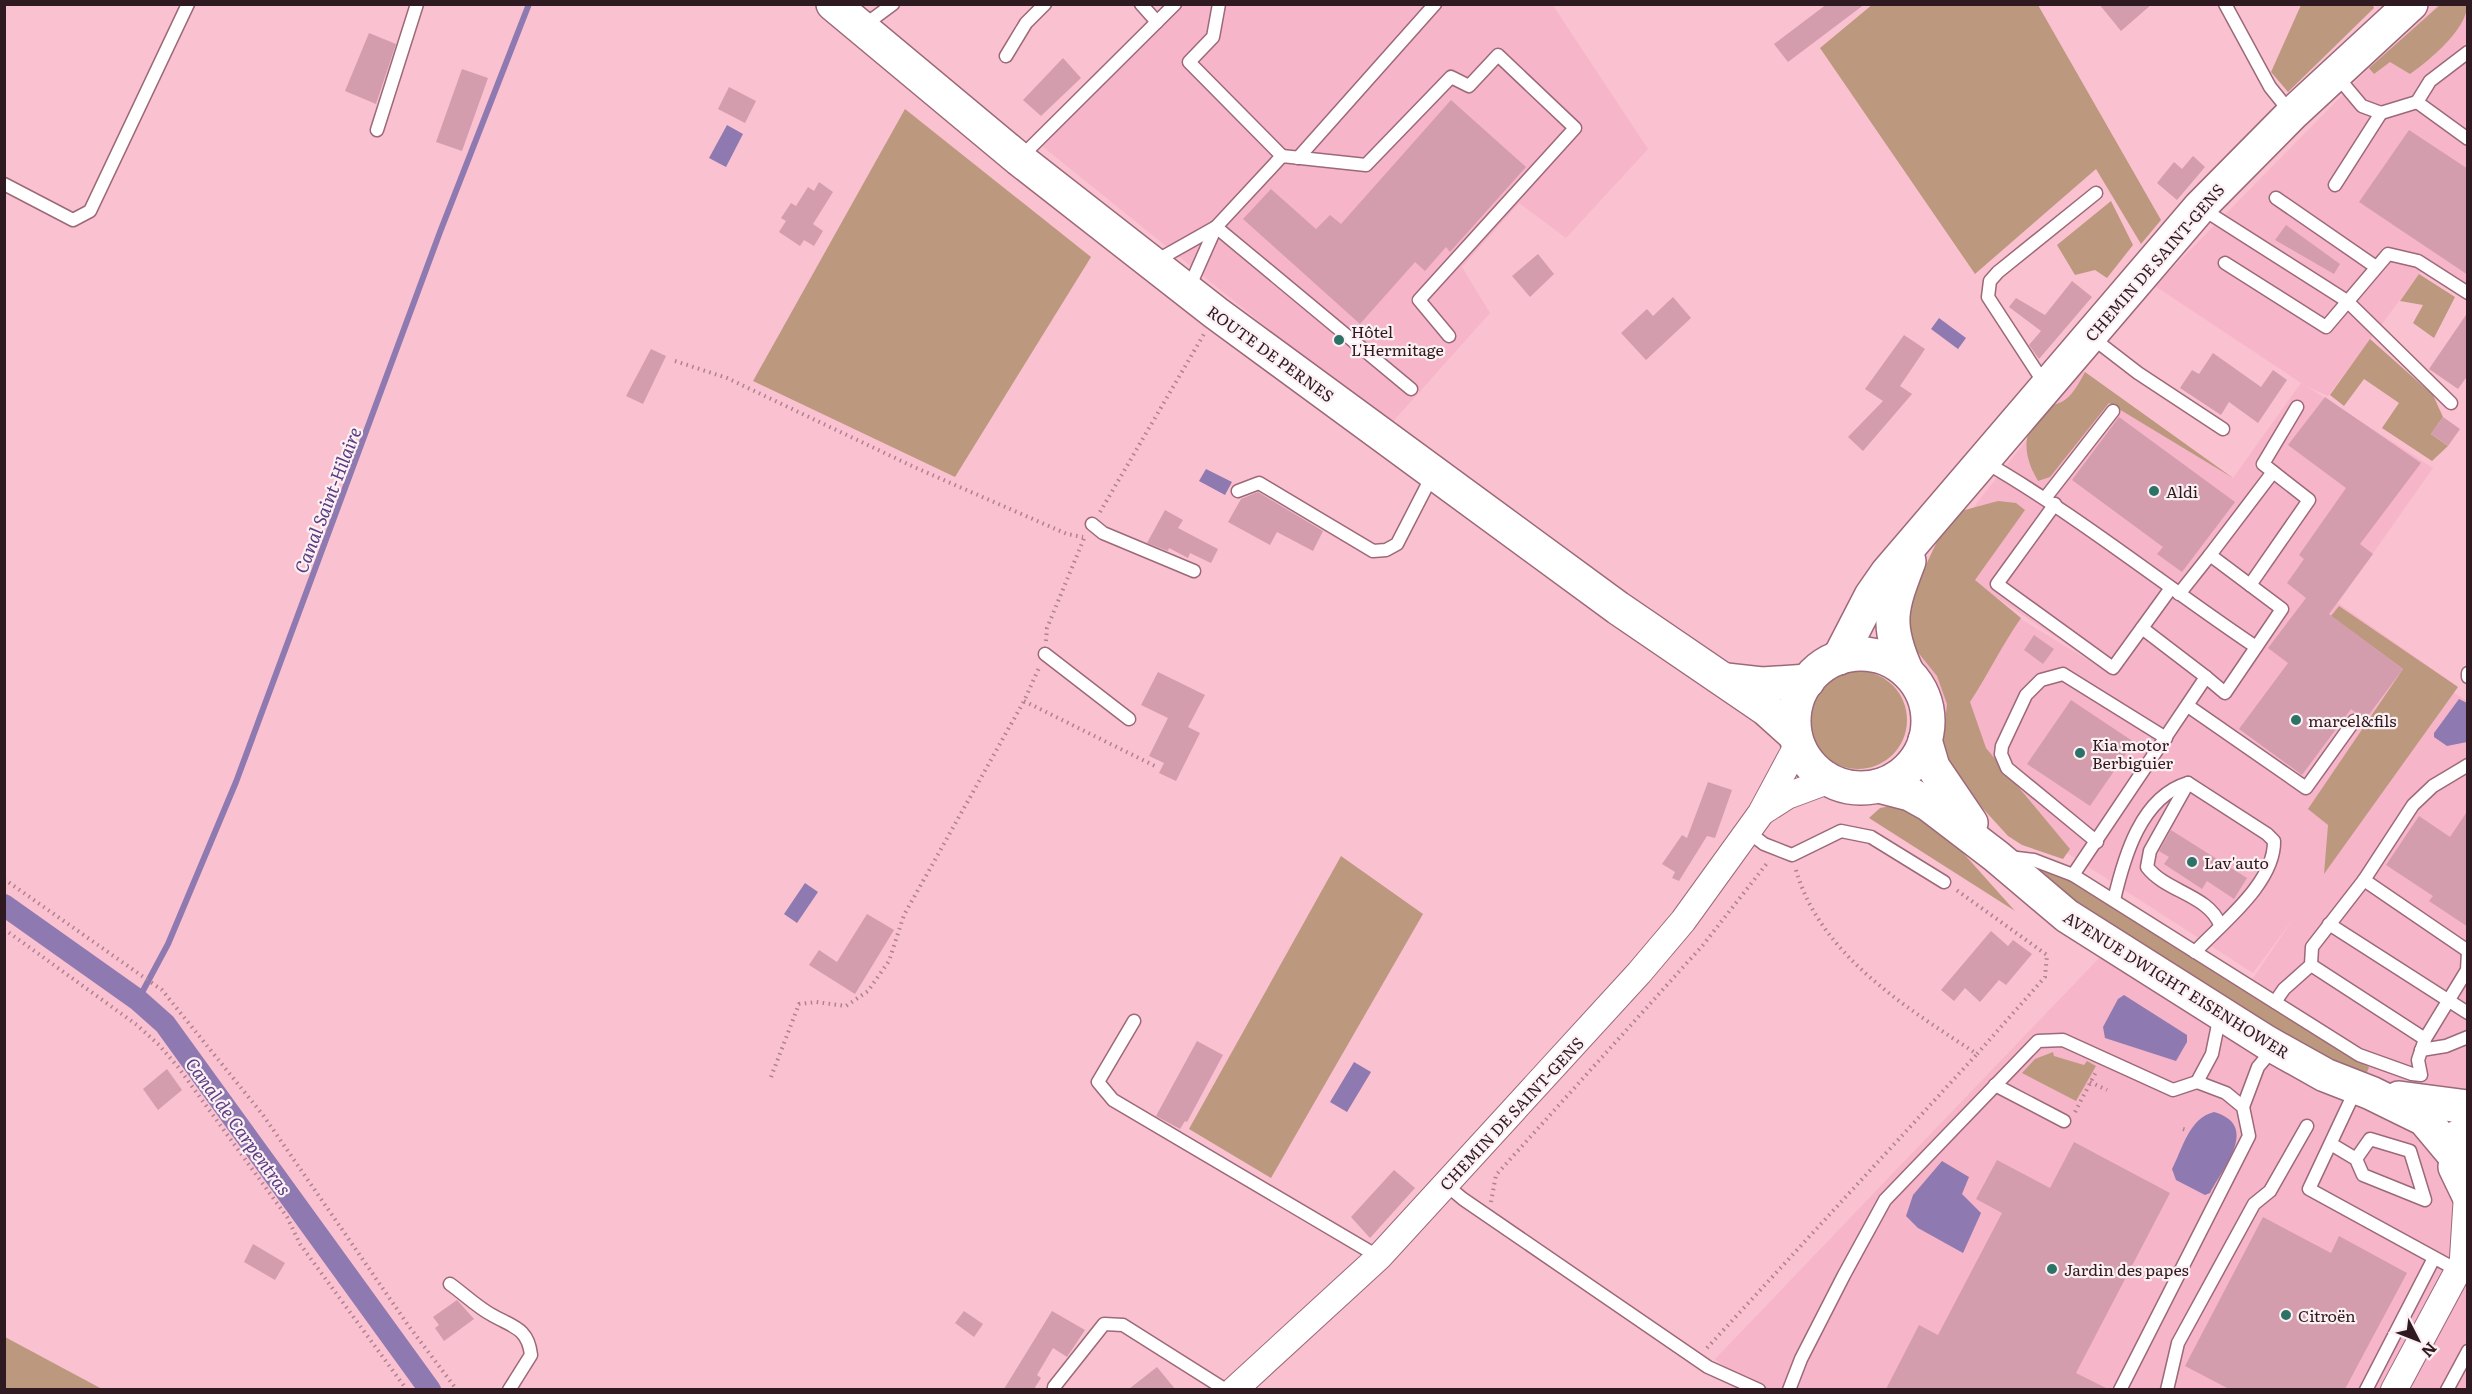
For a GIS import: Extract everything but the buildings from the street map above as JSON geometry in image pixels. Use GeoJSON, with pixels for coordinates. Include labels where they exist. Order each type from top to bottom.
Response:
{"type":"FeatureCollection","features":[{"type":"Feature","properties":{"kind":"main road","name":"ROUTE DE PERNES"},"geometry":{"type":"LineString","coordinates":[[833,4],[1019,159],[1216,313],[1618,608],[1766,709],[1797,740]]}},
{"type":"Feature","properties":{"kind":"main road","name":"CHEMIN DE SAINT-GENS"},"geometry":{"type":"LineString","coordinates":[[1839,658],[1871,596],[1887,573],[2200,207],[2292,114],[2410,4]]}},
{"type":"Feature","properties":{"kind":"main road","name":"CHEMIN DE SAINT-GENS"},"geometry":{"type":"LineString","coordinates":[[1907,672],[1892,631],[1892,614],[1918,539]]}},
{"type":"Feature","properties":{"kind":"main road"},"geometry":{"type":"LineString","coordinates":[[1853,655],[1882,658],[1907,672],[1918,687],[1926,704],[1928,722],[1925,740],[1912,764],[1897,777],[1879,786],[1846,786],[1830,780],[1810,765],[1797,740],[1796,706],[1808,681],[1822,667],[1839,658],[1853,655]]}},
{"type":"Feature","properties":{"kind":"main road","name":"ROUTE DE PERNES"},"geometry":{"type":"LineString","coordinates":[[1725,680],[1762,684],[1808,681]]}},
{"type":"Feature","properties":{"kind":"main road","name":"AVENUE DWIGHT EISENHOWER"},"geometry":{"type":"LineString","coordinates":[[1925,740],[1933,767],[1949,795],[1996,856]]}},
{"type":"Feature","properties":{"kind":"main road","name":"AVENUE DWIGHT EISENHOWER"},"geometry":{"type":"LineString","coordinates":[[1879,786],[1910,795],[1928,804],[1996,856],[2067,916],[2275,1047],[2325,1075],[2364,1090],[2424,1119],[2455,1156]]}},
{"type":"Feature","properties":{"kind":"main road","name":"AVENUE DWIGHT EISENHOWER"},"geometry":{"type":"LineString","coordinates":[[2364,1090],[2468,1107]]}},
{"type":"Feature","properties":{"kind":"main road"},"geometry":{"type":"LineString","coordinates":[[2467,1194],[2458,1176],[2455,1156],[2460,1134],[2468,1121]]}},
{"type":"Feature","properties":{"kind":"street","name":"CHEMIN DE SAINT-GENS"},"geometry":{"type":"LineString","coordinates":[[1234,1389],[1379,1257],[1646,964],[1683,921],[1754,822],[1797,740]]}},
{"type":"Feature","properties":{"kind":"street","name":"CHEMIN DE SAINT-GENS"},"geometry":{"type":"LineString","coordinates":[[1754,822],[1787,796],[1830,780]]}},
{"type":"Feature","properties":{"kind":"street"},"geometry":{"type":"LineString","coordinates":[[2394,1389],[2464,1260],[2467,1194]]}},
{"type":"Feature","properties":{"kind":"lane"},"geometry":{"type":"LineString","coordinates":[[4,184],[73,220],[90,211],[188,4]]}},
{"type":"Feature","properties":{"kind":"lane"},"geometry":{"type":"LineString","coordinates":[[377,130],[417,4]]}},
{"type":"Feature","properties":{"kind":"lane"},"geometry":{"type":"LineString","coordinates":[[861,27],[893,4]]}},
{"type":"Feature","properties":{"kind":"lane"},"geometry":{"type":"LineString","coordinates":[[1006,56],[1026,23],[1045,4]]}},
{"type":"Feature","properties":{"kind":"lane"},"geometry":{"type":"LineString","coordinates":[[1141,4],[1157,22]]}},
{"type":"Feature","properties":{"kind":"lane"},"geometry":{"type":"LineString","coordinates":[[1019,159],[1175,4]]}},
{"type":"Feature","properties":{"kind":"lane"},"geometry":{"type":"LineString","coordinates":[[1219,4],[1213,37],[1189,63],[1282,156],[1366,165],[1451,78],[1468,86],[1498,55],[1575,128],[1419,300],[1449,336]]}},
{"type":"Feature","properties":{"kind":"lane"},"geometry":{"type":"LineString","coordinates":[[1298,158],[1435,4]]}},
{"type":"Feature","properties":{"kind":"lane"},"geometry":{"type":"LineString","coordinates":[[2225,4],[2270,87],[2292,114]]}},
{"type":"Feature","properties":{"kind":"lane"},"geometry":{"type":"LineString","coordinates":[[2335,74],[2362,106],[2380,113],[2416,102],[2430,81],[2468,52]]}},
{"type":"Feature","properties":{"kind":"lane"},"geometry":{"type":"LineString","coordinates":[[2416,102],[2468,139]]}},
{"type":"Feature","properties":{"kind":"lane"},"geometry":{"type":"LineString","coordinates":[[2335,185],[2380,113]]}},
{"type":"Feature","properties":{"kind":"lane"},"geometry":{"type":"LineString","coordinates":[[1153,263],[1216,227],[1282,156]]}},
{"type":"Feature","properties":{"kind":"lane"},"geometry":{"type":"LineString","coordinates":[[2046,386],[1988,297],[1990,281],[1998,272],[2096,193]]}},
{"type":"Feature","properties":{"kind":"lane"},"geometry":{"type":"LineString","coordinates":[[2276,198],[2376,267]]}},
{"type":"Feature","properties":{"kind":"lane"},"geometry":{"type":"LineString","coordinates":[[2200,207],[2347,301],[2451,403]]}},
{"type":"Feature","properties":{"kind":"lane"},"geometry":{"type":"LineString","coordinates":[[1188,291],[1216,227]]}},
{"type":"Feature","properties":{"kind":"lane"},"geometry":{"type":"LineString","coordinates":[[1216,227],[1411,389]]}},
{"type":"Feature","properties":{"kind":"lane"},"geometry":{"type":"LineString","coordinates":[[2225,263],[2326,327],[2388,254],[2418,261],[2468,293]]}},
{"type":"Feature","properties":{"kind":"lane"},"geometry":{"type":"LineString","coordinates":[[2089,335],[2138,373],[2223,429]]}},
{"type":"Feature","properties":{"kind":"lane"},"geometry":{"type":"LineString","coordinates":[[2250,585],[2309,500],[2263,464],[2297,407]]}},
{"type":"Feature","properties":{"kind":"lane"},"geometry":{"type":"LineString","coordinates":[[2113,411],[1997,584],[2113,668],[2142,628],[2210,555],[2273,472]]}},
{"type":"Feature","properties":{"kind":"lane"},"geometry":{"type":"LineString","coordinates":[[1983,460],[2051,501],[2256,647]]}},
{"type":"Feature","properties":{"kind":"lane"},"geometry":{"type":"LineString","coordinates":[[1238,491],[1259,483],[1372,550],[1386,550],[1397,544],[1434,473]]}},
{"type":"Feature","properties":{"kind":"lane"},"geometry":{"type":"LineString","coordinates":[[1092,524],[1103,532],[1194,571]]}},
{"type":"Feature","properties":{"kind":"lane"},"geometry":{"type":"LineString","coordinates":[[2142,628],[2225,693],[2282,609],[2210,555]]}},
{"type":"Feature","properties":{"kind":"lane"},"geometry":{"type":"LineString","coordinates":[[1045,654],[1129,719]]}},
{"type":"Feature","properties":{"kind":"lane"},"geometry":{"type":"LineString","coordinates":[[2097,843],[2007,768],[2001,754],[2002,746],[2026,695],[2041,680],[2063,674],[2166,738]]}},
{"type":"Feature","properties":{"kind":"lane"},"geometry":{"type":"LineString","coordinates":[[2073,875],[2097,843],[2206,677]]}},
{"type":"Feature","properties":{"kind":"lane"},"geometry":{"type":"LineString","coordinates":[[2188,706],[2306,788],[2354,721]]}},
{"type":"Feature","properties":{"kind":"lane"},"geometry":{"type":"LineString","coordinates":[[2275,1002],[2284,989],[2311,965],[2313,947],[2364,880],[2413,805],[2433,786],[2468,765]]}},
{"type":"Feature","properties":{"kind":"lane"},"geometry":{"type":"LineString","coordinates":[[2114,900],[2120,874],[2139,826],[2160,796],[2172,788],[2188,783]]}},
{"type":"Feature","properties":{"kind":"lane"},"geometry":{"type":"LineString","coordinates":[[2188,783],[2274,841],[2274,852],[2257,885],[2236,913],[2220,925],[2195,952]]}},
{"type":"Feature","properties":{"kind":"lane"},"geometry":{"type":"LineString","coordinates":[[2188,783],[2150,851],[2147,867],[2156,879],[2211,909],[2220,925]]}},
{"type":"Feature","properties":{"kind":"lane"},"geometry":{"type":"LineString","coordinates":[[1754,822],[1776,849],[1792,855],[1841,831],[1871,837],[1944,882]]}},
{"type":"Feature","properties":{"kind":"lane"},"geometry":{"type":"LineString","coordinates":[[1996,856],[2034,860],[2073,875],[2359,1055],[2412,1074],[2421,1075],[2418,1060],[2423,1045],[2467,970],[2468,951],[2364,880]]}},
{"type":"Feature","properties":{"kind":"lane"},"geometry":{"type":"LineString","coordinates":[[2329,924],[2468,1013]]}},
{"type":"Feature","properties":{"kind":"lane"},"geometry":{"type":"LineString","coordinates":[[2311,965],[2423,1045],[2446,1046],[2468,1037]]}},
{"type":"Feature","properties":{"kind":"lane"},"geometry":{"type":"LineString","coordinates":[[2197,1082],[2212,1054],[2220,1013]]}},
{"type":"Feature","properties":{"kind":"lane"},"geometry":{"type":"LineString","coordinates":[[1134,1021],[1098,1082],[1113,1100],[1379,1257]]}},
{"type":"Feature","properties":{"kind":"lane"},"geometry":{"type":"LineString","coordinates":[[1789,1389],[1801,1359],[1838,1285],[1885,1200],[2038,1041],[2063,1040],[2173,1090],[2197,1082],[2226,1093],[2243,1107]]}},
{"type":"Feature","properties":{"kind":"lane"},"geometry":{"type":"LineString","coordinates":[[2120,1389],[2249,1136],[2243,1107],[2258,1067],[2275,1047]]}},
{"type":"Feature","properties":{"kind":"lane"},"geometry":{"type":"LineString","coordinates":[[1995,1085],[2064,1121]]}},
{"type":"Feature","properties":{"kind":"lane"},"geometry":{"type":"LineString","coordinates":[[2364,1090],[2331,1144],[2309,1189],[2434,1257],[2464,1260]]}},
{"type":"Feature","properties":{"kind":"lane"},"geometry":{"type":"LineString","coordinates":[[2167,1389],[2178,1342],[2254,1204],[2270,1191],[2307,1126]]}},
{"type":"Feature","properties":{"kind":"lane"},"geometry":{"type":"LineString","coordinates":[[2331,1144],[2356,1159],[2363,1175],[2425,1200],[2410,1151],[2370,1140],[2356,1159]]}},
{"type":"Feature","properties":{"kind":"lane"},"geometry":{"type":"LineString","coordinates":[[1446,1184],[1489,1217],[1708,1367],[1759,1389]]}},
{"type":"Feature","properties":{"kind":"lane"},"geometry":{"type":"LineString","coordinates":[[2366,1389],[2434,1257]]}},
{"type":"Feature","properties":{"kind":"lane"},"geometry":{"type":"LineString","coordinates":[[450,1284],[492,1315],[511,1323],[524,1332],[531,1355],[510,1389]]}},
{"type":"Feature","properties":{"kind":"lane"},"geometry":{"type":"LineString","coordinates":[[1054,1387],[1104,1323],[1123,1325],[1226,1389]]}},
{"type":"Feature","properties":{"kind":"lane"},"geometry":{"type":"LineString","coordinates":[[2447,1389],[2468,1351]]}},
{"type":"Feature","properties":{"kind":"path"},"geometry":{"type":"LineString","coordinates":[[771,1077],[799,1004],[816,1002],[846,1006],[868,991],[889,960],[904,915],[1024,701],[1045,654],[1047,628],[1084,538],[1216,313]]}},
{"type":"Feature","properties":{"kind":"path"},"geometry":{"type":"LineString","coordinates":[[675,361],[728,378],[914,467],[1067,534],[1084,538]]}},
{"type":"Feature","properties":{"kind":"path"},"geometry":{"type":"LineString","coordinates":[[1024,701],[1155,766]]}},
{"type":"Feature","properties":{"kind":"path"},"geometry":{"type":"LineString","coordinates":[[1489,1217],[1496,1175],[1703,945],[1762,874],[1776,849]]}},
{"type":"Feature","properties":{"kind":"path"},"geometry":{"type":"LineString","coordinates":[[1792,855],[1803,892],[1831,940],[1908,1009],[1977,1054]]}},
{"type":"Feature","properties":{"kind":"path"},"geometry":{"type":"LineString","coordinates":[[4,879],[162,990],[263,1115],[408,1325],[457,1389]]}},
{"type":"Feature","properties":{"kind":"path"},"geometry":{"type":"LineString","coordinates":[[1706,1349],[2045,977],[2047,956],[1944,882]]}},
{"type":"Feature","properties":{"kind":"path"},"geometry":{"type":"LineString","coordinates":[[4,929],[137,1025],[171,1058],[287,1217],[300,1244],[407,1389]]}},
{"type":"Feature","properties":{"kind":"path"},"geometry":{"type":"LineString","coordinates":[[2064,1121],[2068,1124],[2098,1067]]}},
{"type":"Feature","properties":{"kind":"path"},"geometry":{"type":"LineString","coordinates":[[2090,1082],[2107,1090]]}},
{"type":"Feature","properties":{"kind":"shaded area"},"geometry":{"type":"Polygon","coordinates":[[[1552,4],[1648,149],[1566,238],[1519,203],[1462,267],[1490,313],[1389,426],[1042,146],[1183,5],[1552,4]]]}},
{"type":"Feature","properties":{"kind":"shaded area"},"geometry":{"type":"Polygon","coordinates":[[[1873,4],[2038,5],[2161,220],[2141,244],[2096,169],[1975,274],[1820,48],[1873,4]]]}},
{"type":"Feature","properties":{"kind":"shaded area"},"geometry":{"type":"Polygon","coordinates":[[[2372,4],[2374,8],[2288,92],[2271,72],[2301,5],[2372,4]]]}},
{"type":"Feature","properties":{"kind":"shaded area"},"geometry":{"type":"Polygon","coordinates":[[[2438,5],[2467,5],[2467,294],[2426,265],[2328,396],[2306,386],[2433,468],[2338,603],[2454,684],[2450,690],[2467,701],[2467,1389],[1754,1390],[1715,1359],[2100,957],[2199,1018],[2254,977],[2295,916],[2253,973],[1955,781],[1938,722],[1936,680],[1915,651],[1935,567],[2103,669],[1938,558],[1980,499],[2082,370],[2233,478],[2301,383],[2155,286],[2369,68],[2438,5]]]}},
{"type":"Feature","properties":{"kind":"shaded area"},"geometry":{"type":"Polygon","coordinates":[[[2440,5],[2467,5],[2461,24],[2446,43],[2410,74],[2390,62],[2374,74],[2369,68],[2440,5]]]}},
{"type":"Feature","properties":{"kind":"shaded area"},"geometry":{"type":"Polygon","coordinates":[[[905,109],[1091,257],[955,477],[753,381],[905,109]]]}},
{"type":"Feature","properties":{"kind":"shaded area"},"geometry":{"type":"Polygon","coordinates":[[[727,125],[743,134],[726,167],[709,158],[727,125]]]}},
{"type":"Feature","properties":{"kind":"shaded area"},"geometry":{"type":"Polygon","coordinates":[[[2111,201],[2133,245],[2107,278],[2095,270],[2075,275],[2057,245],[2111,201]]]}},
{"type":"Feature","properties":{"kind":"shaded area"},"geometry":{"type":"Polygon","coordinates":[[[2419,274],[2455,297],[2434,338],[2413,323],[2423,305],[2400,301],[2419,274]]]}},
{"type":"Feature","properties":{"kind":"shaded area"},"geometry":{"type":"Polygon","coordinates":[[[1939,318],[1966,338],[1958,349],[1931,329],[1939,318]]]}},
{"type":"Feature","properties":{"kind":"shaded area"},"geometry":{"type":"Polygon","coordinates":[[[2370,339],[2433,395],[2443,417],[2431,434],[2448,446],[2432,461],[2382,428],[2399,403],[2364,379],[2344,406],[2330,395],[2370,339]]]}},
{"type":"Feature","properties":{"kind":"shaded area"},"geometry":{"type":"Polygon","coordinates":[[[2085,372],[2233,478],[2109,403],[2050,477],[2038,481],[2027,451],[2029,432],[2040,415],[2069,396],[2085,372]]]}},
{"type":"Feature","properties":{"kind":"shaded area"},"geometry":{"type":"Polygon","coordinates":[[[1206,469],[1232,482],[1225,495],[1199,481],[1206,469]]]}},
{"type":"Feature","properties":{"kind":"shaded area"},"geometry":{"type":"Polygon","coordinates":[[[1998,501],[2016,503],[2025,510],[1975,580],[2021,618],[1970,702],[1986,748],[2070,849],[2063,859],[2022,845],[2008,836],[1945,767],[1942,751],[1947,704],[1937,676],[1908,640],[1903,625],[1917,584],[1940,535],[1961,511],[1998,501]]]}},
{"type":"Feature","properties":{"kind":"shaded area"},"geometry":{"type":"Polygon","coordinates":[[[2339,606],[2458,687],[2324,874],[2328,825],[2308,809],[2403,669],[2331,616],[2339,606]]]}},
{"type":"Feature","properties":{"kind":"shaded area"},"geometry":{"type":"Polygon","coordinates":[[[1858,671],[1877,675],[1892,686],[1903,701],[1907,720],[1903,739],[1892,754],[1877,765],[1858,769],[1839,765],[1824,754],[1813,739],[1809,720],[1813,701],[1824,686],[1839,675],[1858,671]]]}},
{"type":"Feature","properties":{"kind":"shaded area"},"geometry":{"type":"Polygon","coordinates":[[[2459,699],[2467,703],[2467,742],[2447,746],[2434,737],[2434,733],[2459,699]]]}},
{"type":"Feature","properties":{"kind":"shaded area"},"geometry":{"type":"Polygon","coordinates":[[[1895,805],[1940,827],[2015,911],[1869,818],[1880,808],[1895,805]]]}},
{"type":"Feature","properties":{"kind":"shaded area"},"geometry":{"type":"Polygon","coordinates":[[[1341,856],[1423,914],[1271,1178],[1189,1129],[1341,856]]]}},
{"type":"Feature","properties":{"kind":"shaded area"},"geometry":{"type":"Polygon","coordinates":[[[2035,866],[2056,872],[2369,1067],[2366,1075],[2295,1039],[2105,922],[2068,897],[2034,869],[2035,866]]]}},
{"type":"Feature","properties":{"kind":"shaded area"},"geometry":{"type":"Polygon","coordinates":[[[805,883],[818,892],[797,923],[784,914],[805,883]]]}},
{"type":"Feature","properties":{"kind":"shaded area"},"geometry":{"type":"Polygon","coordinates":[[[2124,995],[2187,1035],[2187,1042],[2176,1061],[2105,1038],[2103,1027],[2118,999],[2124,995]]]}},
{"type":"Feature","properties":{"kind":"shaded area"},"geometry":{"type":"Polygon","coordinates":[[[2053,1052],[2054,1056],[2084,1065],[2087,1061],[2096,1066],[2076,1101],[2022,1073],[2035,1059],[2053,1052]]]}},
{"type":"Feature","properties":{"kind":"shaded area"},"geometry":{"type":"Polygon","coordinates":[[[1354,1062],[1371,1072],[1347,1112],[1330,1102],[1354,1062]]]}},
{"type":"Feature","properties":{"kind":"shaded area"},"geometry":{"type":"Polygon","coordinates":[[[2214,1112],[2228,1118],[2235,1126],[2237,1136],[2230,1159],[2210,1193],[2205,1195],[2176,1180],[2172,1169],[2188,1135],[2198,1120],[2214,1112]]]}},
{"type":"Feature","properties":{"kind":"shaded area"},"geometry":{"type":"Polygon","coordinates":[[[1942,1161],[1969,1177],[1962,1194],[1981,1213],[1963,1253],[1918,1228],[1906,1216],[1913,1195],[1942,1161]]]}},
{"type":"Feature","properties":{"kind":"shaded area"},"geometry":{"type":"Polygon","coordinates":[[[5,1337],[102,1389],[5,1389],[5,1337]]]}},
{"type":"Feature","properties":{"kind":"waterway","name":"Canal Saint-Hilaire"},"geometry":{"type":"LineString","coordinates":[[138,1000],[168,944],[236,782],[440,232],[529,4]]}},
{"type":"Feature","properties":{"kind":"waterway","name":"Canal de Carpentras"},"geometry":{"type":"LineString","coordinates":[[4,905],[138,1000],[165,1024],[430,1390]]}},
{"type":"Feature","properties":{"kind":"place","name":"Hôtel L'Hermitage"},"geometry":{"type":"Point","coordinates":[1339,340]}},
{"type":"Feature","properties":{"kind":"place","name":"Aldi"},"geometry":{"type":"Point","coordinates":[2154,491]}},
{"type":"Feature","properties":{"kind":"place","name":"marcel&fils"},"geometry":{"type":"Point","coordinates":[2296,720]}},
{"type":"Feature","properties":{"kind":"place","name":"Kia motor Berbiguier"},"geometry":{"type":"Point","coordinates":[2080,753]}},
{"type":"Feature","properties":{"kind":"place","name":"Lav'auto"},"geometry":{"type":"Point","coordinates":[2192,862]}},
{"type":"Feature","properties":{"kind":"place","name":"Jardin des papes"},"geometry":{"type":"Point","coordinates":[2052,1269]}},
{"type":"Feature","properties":{"kind":"place","name":"Citroën"},"geometry":{"type":"Point","coordinates":[2286,1315]}}]}
